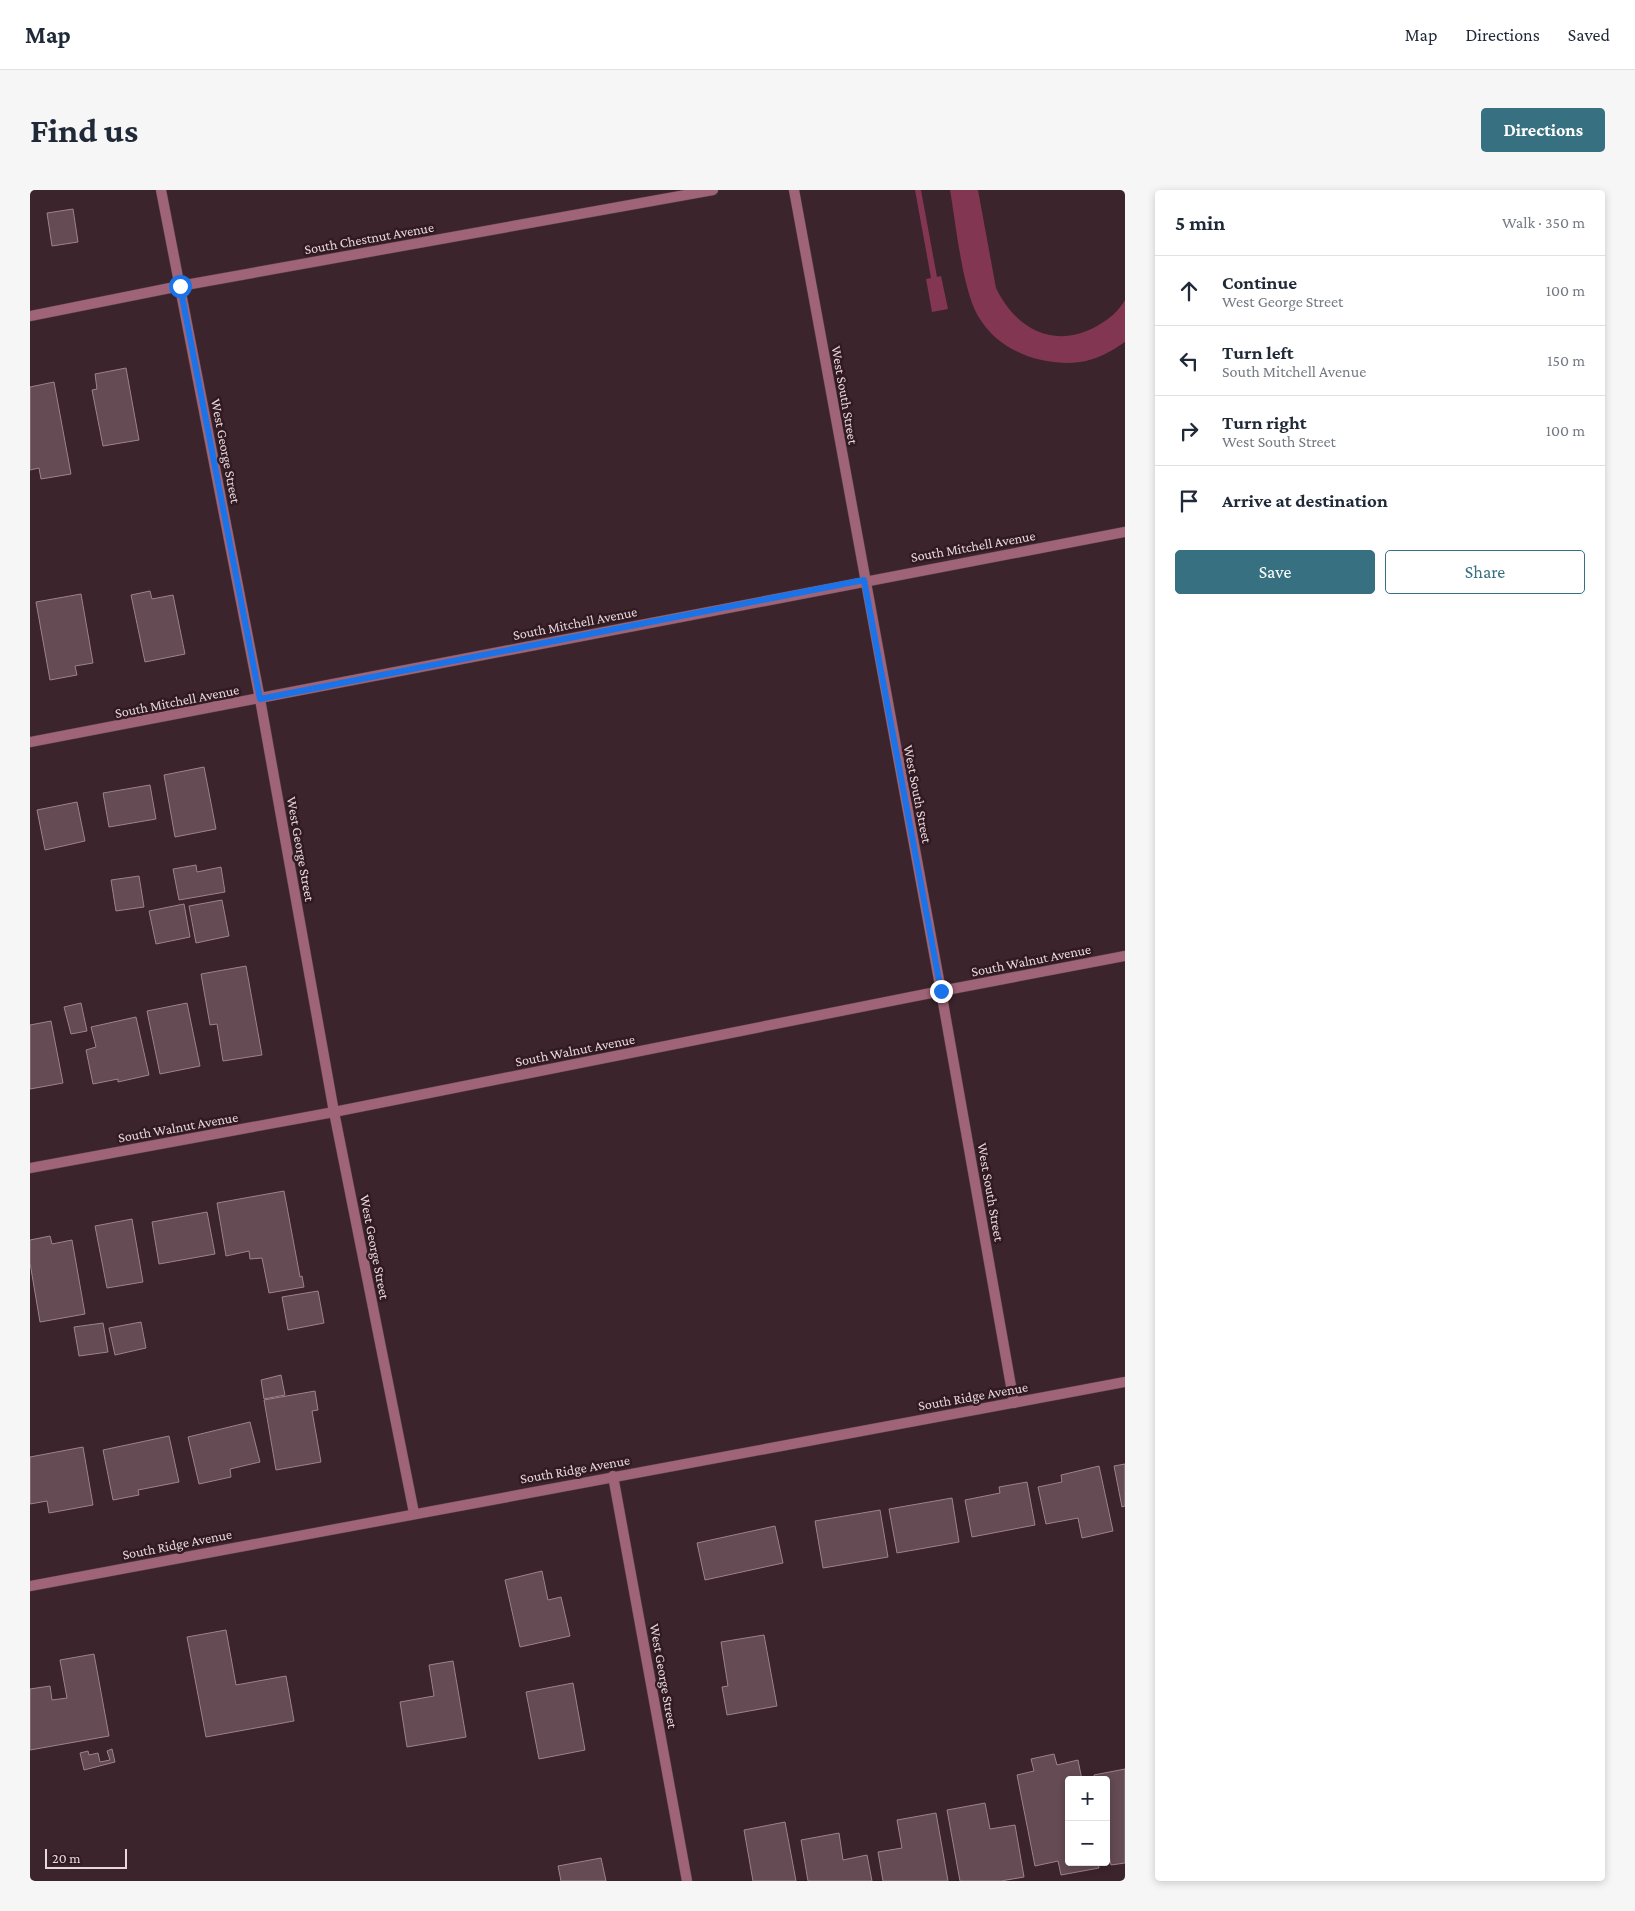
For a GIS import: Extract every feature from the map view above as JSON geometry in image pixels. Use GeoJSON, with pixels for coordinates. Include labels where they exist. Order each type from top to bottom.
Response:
{"type":"FeatureCollection","features":[{"type":"Feature","properties":{"kind":"street","name":"West George Street"},"geometry":{"type":"LineString","coordinates":[[161,190],[260,699],[334,1112],[414,1513]]}},
{"type":"Feature","properties":{"kind":"street","name":"South Chestnut Avenue"},"geometry":{"type":"LineString","coordinates":[[30,316],[180,286],[713,190]]}},
{"type":"Feature","properties":{"kind":"street","name":"West South Street"},"geometry":{"type":"LineString","coordinates":[[794,190],[864,580],[941,991],[1014,1403]]}},
{"type":"Feature","properties":{"kind":"street","name":"South Mitchell Avenue"},"geometry":{"type":"LineString","coordinates":[[30,742],[260,699],[864,580],[1125,532]]}},
{"type":"Feature","properties":{"kind":"street","name":"South Walnut Avenue"},"geometry":{"type":"LineString","coordinates":[[30,1168],[334,1112],[1125,956]]}},
{"type":"Feature","properties":{"kind":"street","name":"South Ridge Avenue"},"geometry":{"type":"LineString","coordinates":[[30,1586],[1125,1382]]}},
{"type":"Feature","properties":{"kind":"street","name":"West George Street"},"geometry":{"type":"LineString","coordinates":[[613,1476],[687,1881]]}},
{"type":"Feature","properties":{"kind":"shaded area"},"geometry":{"type":"Polygon","coordinates":[[[915,190],[921,190],[937,277],[941,276],[948,309],[932,312],[926,279],[931,278],[915,190]]]}},
{"type":"Feature","properties":{"kind":"shaded area"},"geometry":{"type":"Polygon","coordinates":[[[950,190],[978,190],[996,288],[1014,315],[1038,331],[1051,335],[1066,336],[1081,333],[1097,326],[1120,308],[1125,300],[1125,342],[1098,357],[1080,362],[1066,363],[1036,359],[1022,354],[997,339],[978,316],[972,304],[960,255],[950,190]]]}},
{"type":"Feature","properties":{"kind":"building"},"geometry":{"type":"Polygon","coordinates":[[[73,209],[78,242],[52,246],[47,213],[73,209]]]}},
{"type":"Feature","properties":{"kind":"building"},"geometry":{"type":"Polygon","coordinates":[[[126,368],[139,440],[103,446],[92,390],[97,389],[95,374],[126,368]]]}},
{"type":"Feature","properties":{"kind":"building"},"geometry":{"type":"Polygon","coordinates":[[[54,382],[71,474],[41,479],[39,468],[30,470],[30,387],[54,382]]]}},
{"type":"Feature","properties":{"kind":"building"},"geometry":{"type":"Polygon","coordinates":[[[150,591],[152,599],[173,595],[185,654],[145,662],[131,595],[150,591]]]}},
{"type":"Feature","properties":{"kind":"building"},"geometry":{"type":"Polygon","coordinates":[[[81,594],[93,663],[75,666],[77,675],[50,680],[36,602],[81,594]]]}},
{"type":"Feature","properties":{"kind":"building"},"geometry":{"type":"Polygon","coordinates":[[[204,767],[216,829],[175,837],[164,775],[204,767]]]}},
{"type":"Feature","properties":{"kind":"building"},"geometry":{"type":"Polygon","coordinates":[[[150,785],[156,819],[109,827],[103,793],[150,785]]]}},
{"type":"Feature","properties":{"kind":"building"},"geometry":{"type":"Polygon","coordinates":[[[77,802],[85,841],[45,850],[37,810],[77,802]]]}},
{"type":"Feature","properties":{"kind":"building"},"geometry":{"type":"Polygon","coordinates":[[[196,865],[197,872],[221,867],[225,892],[179,900],[173,869],[196,865]]]}},
{"type":"Feature","properties":{"kind":"building"},"geometry":{"type":"Polygon","coordinates":[[[139,876],[144,907],[116,911],[111,880],[139,876]]]}},
{"type":"Feature","properties":{"kind":"building"},"geometry":{"type":"Polygon","coordinates":[[[222,900],[229,936],[196,943],[189,906],[222,900]]]}},
{"type":"Feature","properties":{"kind":"building"},"geometry":{"type":"Polygon","coordinates":[[[184,904],[190,937],[156,944],[149,911],[184,904]]]}},
{"type":"Feature","properties":{"kind":"building"},"geometry":{"type":"Polygon","coordinates":[[[246,966],[262,1055],[223,1061],[217,1024],[210,1025],[201,974],[246,966]]]}},
{"type":"Feature","properties":{"kind":"building"},"geometry":{"type":"Polygon","coordinates":[[[81,1003],[87,1031],[71,1034],[64,1007],[81,1003]]]}},
{"type":"Feature","properties":{"kind":"building"},"geometry":{"type":"Polygon","coordinates":[[[187,1003],[200,1066],[160,1074],[147,1011],[187,1003]]]}},
{"type":"Feature","properties":{"kind":"building"},"geometry":{"type":"Polygon","coordinates":[[[136,1017],[149,1075],[118,1082],[118,1079],[93,1084],[86,1050],[96,1047],[91,1027],[136,1017]]]}},
{"type":"Feature","properties":{"kind":"building"},"geometry":{"type":"Polygon","coordinates":[[[51,1021],[63,1083],[30,1089],[30,1025],[51,1021]]]}},
{"type":"Feature","properties":{"kind":"building"},"geometry":{"type":"Polygon","coordinates":[[[284,1191],[300,1277],[302,1276],[304,1287],[269,1293],[262,1258],[250,1259],[249,1251],[226,1256],[217,1203],[284,1191]]]}},
{"type":"Feature","properties":{"kind":"building"},"geometry":{"type":"Polygon","coordinates":[[[207,1212],[215,1254],[159,1264],[152,1222],[207,1212]]]}},
{"type":"Feature","properties":{"kind":"building"},"geometry":{"type":"Polygon","coordinates":[[[132,1219],[143,1282],[107,1288],[95,1226],[132,1219]]]}},
{"type":"Feature","properties":{"kind":"building"},"geometry":{"type":"Polygon","coordinates":[[[50,1236],[52,1244],[72,1240],[85,1314],[40,1322],[30,1263],[30,1240],[50,1236]]]}},
{"type":"Feature","properties":{"kind":"building"},"geometry":{"type":"Polygon","coordinates":[[[318,1291],[324,1323],[288,1330],[282,1297],[318,1291]]]}},
{"type":"Feature","properties":{"kind":"building"},"geometry":{"type":"Polygon","coordinates":[[[141,1322],[146,1348],[115,1355],[109,1328],[141,1322]]]}},
{"type":"Feature","properties":{"kind":"building"},"geometry":{"type":"Polygon","coordinates":[[[103,1323],[108,1352],[79,1356],[74,1327],[103,1323]]]}},
{"type":"Feature","properties":{"kind":"building"},"geometry":{"type":"Polygon","coordinates":[[[281,1375],[285,1395],[264,1399],[261,1380],[281,1375]]]}},
{"type":"Feature","properties":{"kind":"building"},"geometry":{"type":"Polygon","coordinates":[[[315,1391],[318,1410],[312,1411],[321,1462],[276,1470],[264,1400],[315,1391]]]}},
{"type":"Feature","properties":{"kind":"building"},"geometry":{"type":"Polygon","coordinates":[[[250,1422],[260,1462],[230,1469],[231,1477],[199,1484],[188,1437],[250,1422]]]}},
{"type":"Feature","properties":{"kind":"building"},"geometry":{"type":"Polygon","coordinates":[[[169,1436],[179,1482],[138,1490],[139,1495],[113,1500],[103,1450],[169,1436]]]}},
{"type":"Feature","properties":{"kind":"building"},"geometry":{"type":"Polygon","coordinates":[[[83,1447],[93,1505],[49,1513],[47,1501],[30,1504],[30,1457],[83,1447]]]}},
{"type":"Feature","properties":{"kind":"building"},"geometry":{"type":"Polygon","coordinates":[[[1125,1464],[1125,1506],[1122,1507],[1114,1466],[1125,1464]]]}},
{"type":"Feature","properties":{"kind":"building"},"geometry":{"type":"Polygon","coordinates":[[[1099,1466],[1113,1531],[1082,1538],[1078,1518],[1046,1524],[1038,1487],[1062,1482],[1061,1475],[1099,1466]]]}},
{"type":"Feature","properties":{"kind":"building"},"geometry":{"type":"Polygon","coordinates":[[[1027,1482],[1035,1525],[972,1537],[965,1500],[1000,1493],[999,1487],[1027,1482]]]}},
{"type":"Feature","properties":{"kind":"building"},"geometry":{"type":"Polygon","coordinates":[[[952,1498],[959,1542],[897,1553],[889,1509],[952,1498]]]}},
{"type":"Feature","properties":{"kind":"building"},"geometry":{"type":"Polygon","coordinates":[[[880,1510],[888,1557],[823,1568],[815,1521],[880,1510]]]}},
{"type":"Feature","properties":{"kind":"building"},"geometry":{"type":"Polygon","coordinates":[[[775,1526],[783,1563],[705,1580],[697,1543],[775,1526]]]}},
{"type":"Feature","properties":{"kind":"building"},"geometry":{"type":"Polygon","coordinates":[[[542,1571],[548,1600],[561,1597],[570,1636],[520,1647],[505,1580],[542,1571]]]}},
{"type":"Feature","properties":{"kind":"building"},"geometry":{"type":"Polygon","coordinates":[[[226,1630],[236,1685],[286,1676],[294,1721],[206,1737],[187,1637],[226,1630]]]}},
{"type":"Feature","properties":{"kind":"building"},"geometry":{"type":"Polygon","coordinates":[[[764,1635],[777,1706],[727,1715],[722,1687],[728,1686],[721,1642],[764,1635]]]}},
{"type":"Feature","properties":{"kind":"building"},"geometry":{"type":"Polygon","coordinates":[[[94,1654],[109,1736],[30,1750],[30,1689],[50,1686],[52,1700],[67,1698],[60,1660],[94,1654]]]}},
{"type":"Feature","properties":{"kind":"building"},"geometry":{"type":"Polygon","coordinates":[[[453,1661],[466,1737],[407,1747],[400,1702],[434,1696],[429,1665],[453,1661]]]}},
{"type":"Feature","properties":{"kind":"building"},"geometry":{"type":"Polygon","coordinates":[[[573,1683],[585,1750],[539,1759],[526,1692],[573,1683]]]}},
{"type":"Feature","properties":{"kind":"building"},"geometry":{"type":"Polygon","coordinates":[[[112,1749],[115,1762],[84,1770],[80,1753],[88,1751],[89,1755],[98,1753],[100,1762],[110,1760],[107,1751],[112,1749]]]}},
{"type":"Feature","properties":{"kind":"building"},"geometry":{"type":"Polygon","coordinates":[[[1054,1754],[1057,1765],[1078,1760],[1081,1776],[1065,1776],[1065,1866],[1099,1866],[1099,1868],[1061,1875],[1058,1861],[1035,1866],[1017,1775],[1034,1771],[1031,1759],[1054,1754]]]}},
{"type":"Feature","properties":{"kind":"building"},"geometry":{"type":"Polygon","coordinates":[[[1125,1769],[1125,1863],[1111,1865],[1110,1860],[1110,1776],[1094,1775],[1125,1769]]]}},
{"type":"Feature","properties":{"kind":"building"},"geometry":{"type":"Polygon","coordinates":[[[985,1803],[990,1829],[1015,1825],[1024,1877],[1001,1881],[960,1881],[947,1810],[985,1803]]]}},
{"type":"Feature","properties":{"kind":"building"},"geometry":{"type":"Polygon","coordinates":[[[936,1813],[948,1881],[883,1881],[878,1852],[902,1848],[897,1820],[936,1813]]]}},
{"type":"Feature","properties":{"kind":"building"},"geometry":{"type":"Polygon","coordinates":[[[785,1822],[796,1881],[753,1881],[744,1830],[785,1822]]]}},
{"type":"Feature","properties":{"kind":"building"},"geometry":{"type":"Polygon","coordinates":[[[839,1833],[843,1860],[867,1855],[872,1881],[808,1881],[801,1840],[839,1833]]]}},
{"type":"Feature","properties":{"kind":"building"},"geometry":{"type":"Polygon","coordinates":[[[601,1858],[606,1881],[561,1881],[558,1866],[601,1858]]]}},
{"type":"Feature","properties":{"kind":"route"},"geometry":{"type":"LineString","coordinates":[[180,286],[260,699],[864,580],[941,991]]}}]}
